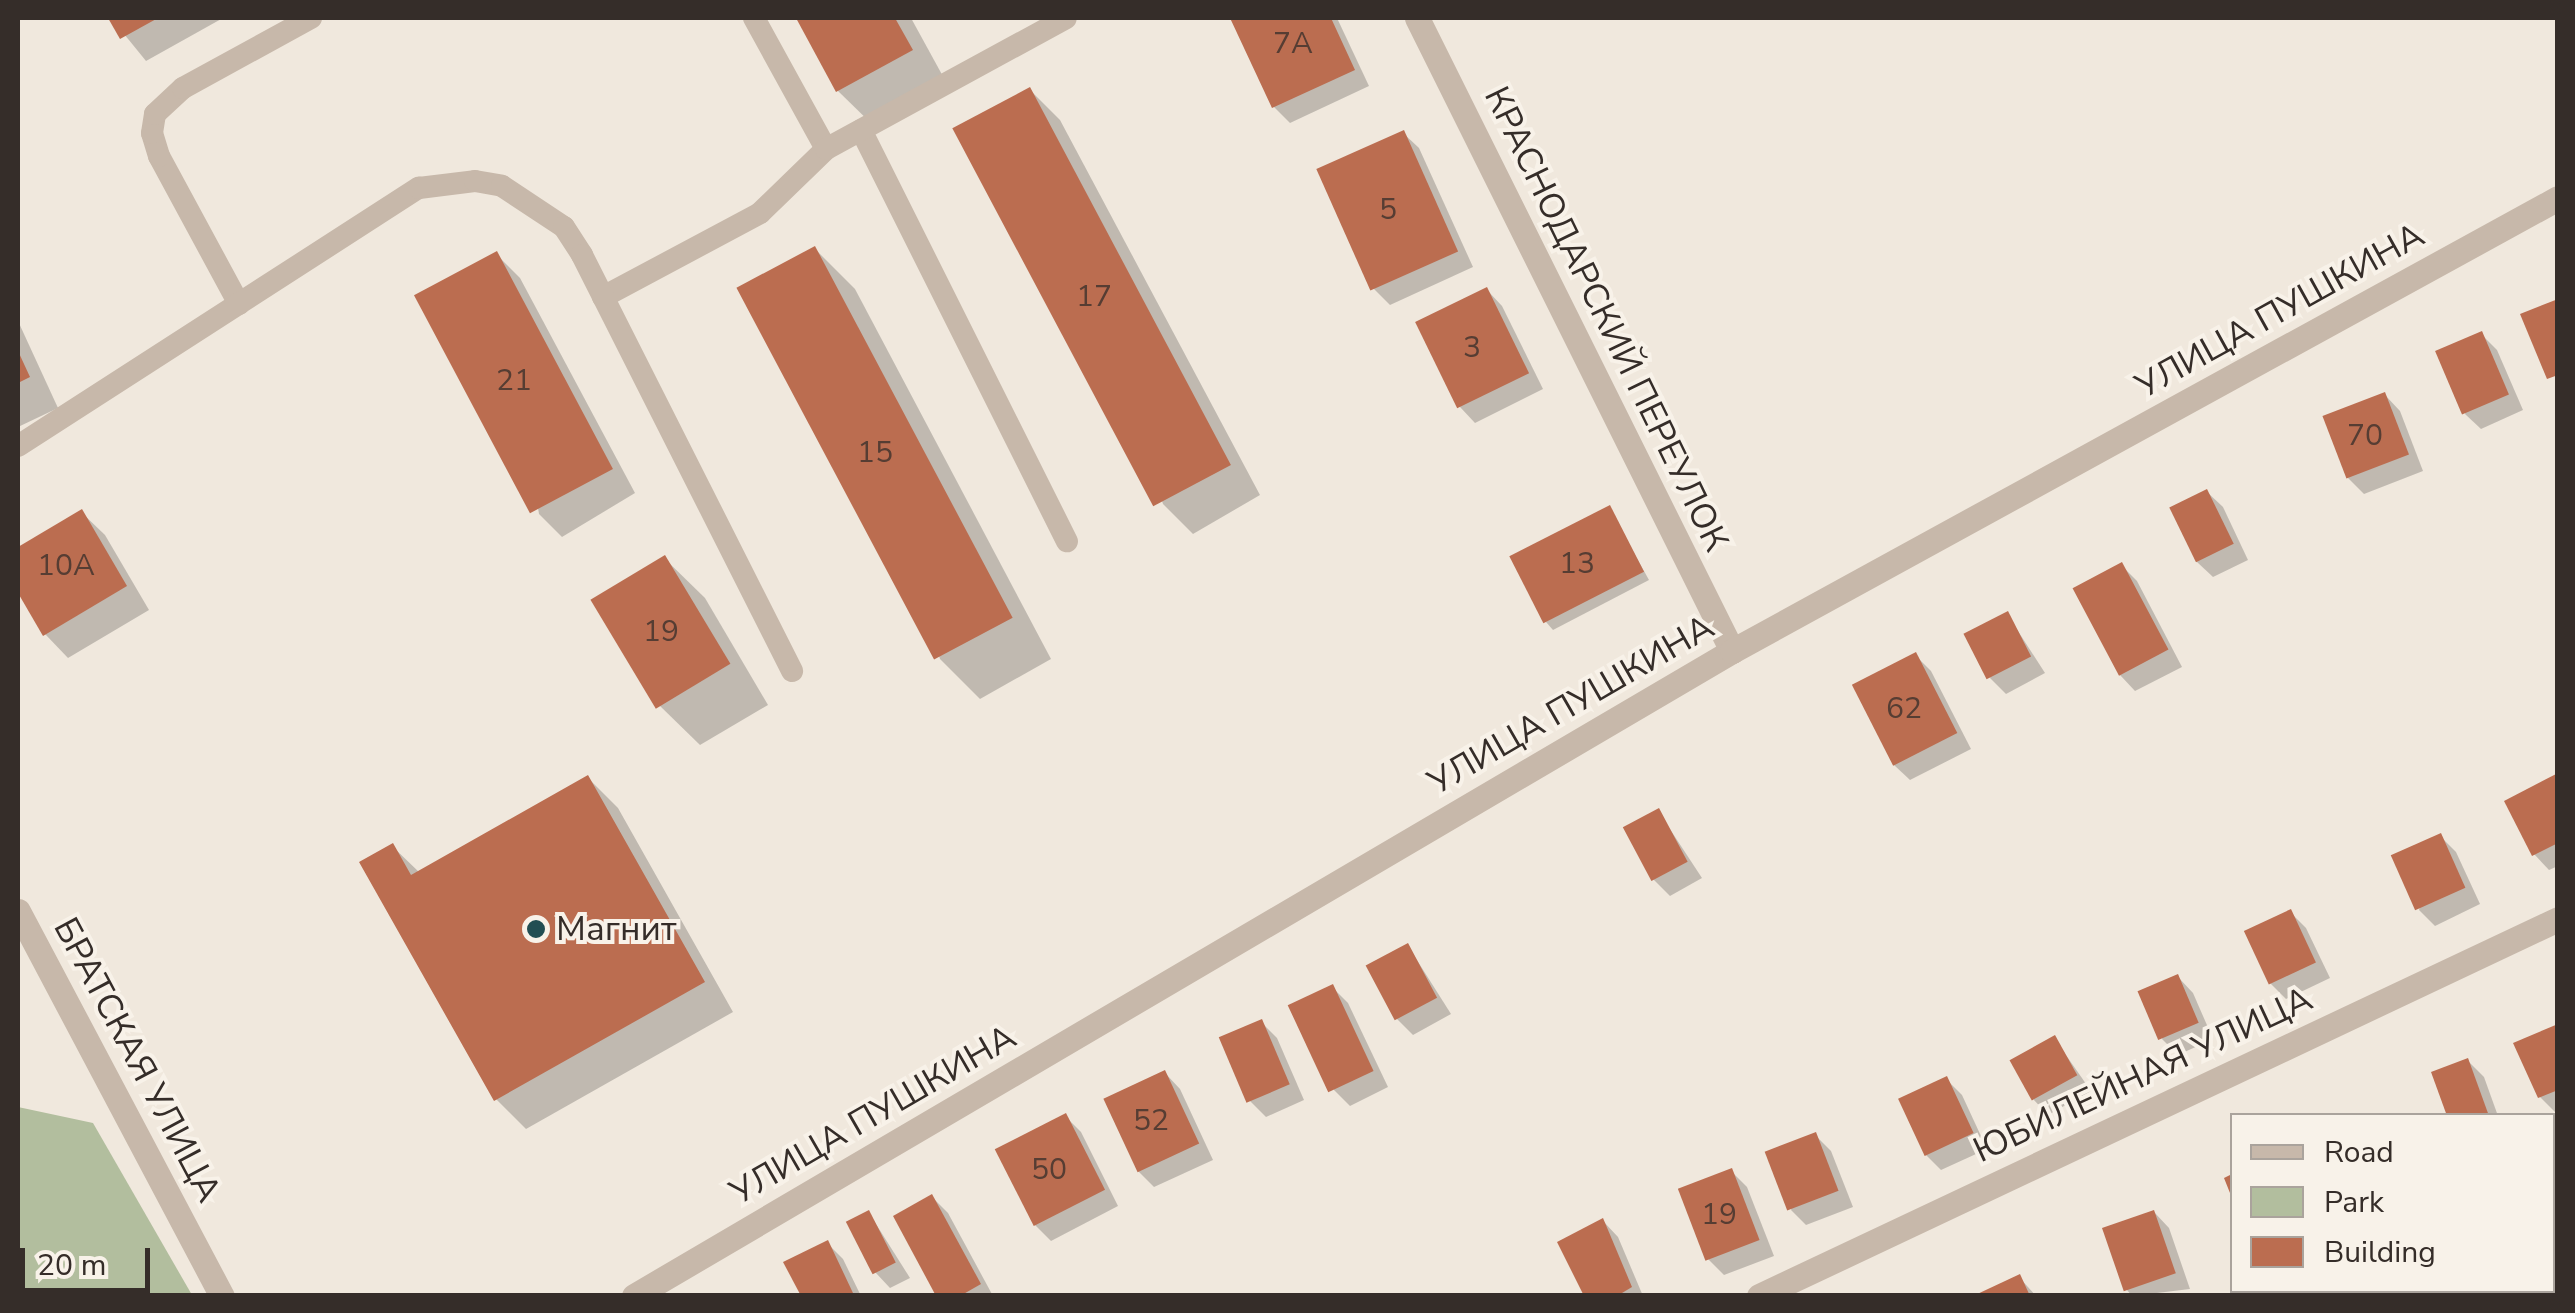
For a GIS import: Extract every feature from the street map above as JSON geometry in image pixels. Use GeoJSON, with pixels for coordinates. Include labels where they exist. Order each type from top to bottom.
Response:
{"type":"FeatureCollection","features":[{"type":"Feature","properties":{"kind":"street","name":"КРАСНОДАРСКИЙ ПЕРЕУЛОК"},"geometry":{"type":"LineString","coordinates":[[1418,18],[1732,651]]}},
{"type":"Feature","properties":{"kind":"street","name":"УЛИЦА ПУШКИНА"},"geometry":{"type":"LineString","coordinates":[[634,1296],[1732,651],[2558,198]]}},
{"type":"Feature","properties":{"kind":"street","name":"БРАТСКАЯ УЛИЦА"},"geometry":{"type":"LineString","coordinates":[[18,911],[222,1296]]}},
{"type":"Feature","properties":{"kind":"street","name":"ЮБИЛЕЙНАЯ УЛИЦА"},"geometry":{"type":"LineString","coordinates":[[1759,1296],[2558,919]]}},
{"type":"Feature","properties":{"kind":"lane"},"geometry":{"type":"LineString","coordinates":[[239,304],[159,156],[152,133],[155,114],[183,88],[311,18]]}},
{"type":"Feature","properties":{"kind":"lane"},"geometry":{"type":"LineString","coordinates":[[754,18],[826,149]]}},
{"type":"Feature","properties":{"kind":"lane"},"geometry":{"type":"LineString","coordinates":[[603,298],[760,212],[826,149],[1056,20]]}},
{"type":"Feature","properties":{"kind":"lane"},"geometry":{"type":"LineString","coordinates":[[861,130],[1067,542]]}},
{"type":"Feature","properties":{"kind":"lane"},"geometry":{"type":"LineString","coordinates":[[18,446],[419,188],[460,181],[502,186],[530,198],[564,227],[792,672]]}},
{"type":"Feature","properties":{"kind":"green space"},"geometry":{"type":"Polygon","coordinates":[[[18,1107],[93,1123],[192,1295],[18,1295],[18,1107]]]}},
{"type":"Feature","properties":{"kind":"building"},"geometry":{"type":"Polygon","coordinates":[[[108,18],[158,18],[120,39],[108,18]]]}},
{"type":"Feature","properties":{"kind":"building"},"geometry":{"type":"Polygon","coordinates":[[[796,18],[895,18],[913,50],[836,92],[796,18]]]}},
{"type":"Feature","properties":{"kind":"building"},"geometry":{"type":"Polygon","coordinates":[[[1230,18],[1331,18],[1355,70],[1272,108],[1230,18]]]}},
{"type":"Feature","properties":{"kind":"building"},"geometry":{"type":"Polygon","coordinates":[[[1030,87],[1231,465],[1153,506],[952,128],[1030,87]]]}},
{"type":"Feature","properties":{"kind":"building"},"geometry":{"type":"Polygon","coordinates":[[[1404,130],[1458,252],[1370,291],[1316,169],[1404,130]]]}},
{"type":"Feature","properties":{"kind":"building"},"geometry":{"type":"Polygon","coordinates":[[[815,246],[1013,618],[934,660],[736,288],[815,246]]]}},
{"type":"Feature","properties":{"kind":"building"},"geometry":{"type":"Polygon","coordinates":[[[497,251],[613,469],[530,513],[414,295],[497,251]]]}},
{"type":"Feature","properties":{"kind":"building"},"geometry":{"type":"Polygon","coordinates":[[[1487,287],[1529,373],[1457,408],[1415,322],[1487,287]]]}},
{"type":"Feature","properties":{"kind":"building"},"geometry":{"type":"Polygon","coordinates":[[[2558,299],[2558,375],[2547,379],[2520,314],[2558,299]]]}},
{"type":"Feature","properties":{"kind":"building"},"geometry":{"type":"Polygon","coordinates":[[[2482,331],[2509,395],[2462,414],[2435,351],[2482,331]]]}},
{"type":"Feature","properties":{"kind":"building"},"geometry":{"type":"Polygon","coordinates":[[[18,351],[30,377],[18,383],[18,351]]]}},
{"type":"Feature","properties":{"kind":"building"},"geometry":{"type":"Polygon","coordinates":[[[2385,392],[2409,455],[2346,479],[2322,416],[2385,392]]]}},
{"type":"Feature","properties":{"kind":"building"},"geometry":{"type":"Polygon","coordinates":[[[2207,489],[2234,544],[2196,562],[2169,507],[2207,489]]]}},
{"type":"Feature","properties":{"kind":"building"},"geometry":{"type":"Polygon","coordinates":[[[1610,505],[1644,572],[1543,623],[1509,556],[1610,505]]]}},
{"type":"Feature","properties":{"kind":"building"},"geometry":{"type":"Polygon","coordinates":[[[82,509],[127,586],[43,636],[18,593],[18,547],[82,509]]]}},
{"type":"Feature","properties":{"kind":"building"},"geometry":{"type":"Polygon","coordinates":[[[665,555],[730,664],[656,709],[590,600],[665,555]]]}},
{"type":"Feature","properties":{"kind":"building"},"geometry":{"type":"Polygon","coordinates":[[[2122,562],[2168,649],[2119,676],[2073,588],[2122,562]]]}},
{"type":"Feature","properties":{"kind":"building"},"geometry":{"type":"Polygon","coordinates":[[[2008,611],[2031,656],[1987,679],[1963,634],[2008,611]]]}},
{"type":"Feature","properties":{"kind":"building"},"geometry":{"type":"Polygon","coordinates":[[[1916,652],[1957,733],[1893,766],[1852,685],[1916,652]]]}},
{"type":"Feature","properties":{"kind":"building"},"geometry":{"type":"Polygon","coordinates":[[[2558,773],[2558,843],[2532,856],[2504,801],[2558,773]]]}},
{"type":"Feature","properties":{"kind":"building","name":"Магнит"},"geometry":{"type":"Polygon","coordinates":[[[588,775],[705,982],[494,1101],[359,862],[393,843],[411,875],[588,775]]]}},
{"type":"Feature","properties":{"kind":"building"},"geometry":{"type":"Polygon","coordinates":[[[1659,808],[1688,862],[1651,881],[1623,827],[1659,808]]]}},
{"type":"Feature","properties":{"kind":"building"},"geometry":{"type":"Polygon","coordinates":[[[2441,833],[2465,888],[2415,910],[2391,855],[2441,833]]]}},
{"type":"Feature","properties":{"kind":"building"},"geometry":{"type":"Polygon","coordinates":[[[2291,909],[2316,962],[2269,984],[2244,931],[2291,909]]]}},
{"type":"Feature","properties":{"kind":"building"},"geometry":{"type":"Polygon","coordinates":[[[1408,943],[1437,998],[1395,1020],[1366,966],[1408,943]]]}},
{"type":"Feature","properties":{"kind":"building"},"geometry":{"type":"Polygon","coordinates":[[[2178,974],[2199,1023],[2158,1040],[2137,991],[2178,974]]]}},
{"type":"Feature","properties":{"kind":"building"},"geometry":{"type":"Polygon","coordinates":[[[1333,984],[1374,1071],[1328,1092],[1288,1005],[1333,984]]]}},
{"type":"Feature","properties":{"kind":"building"},"geometry":{"type":"Polygon","coordinates":[[[1262,1019],[1290,1084],[1246,1103],[1219,1037],[1262,1019]]]}},
{"type":"Feature","properties":{"kind":"building"},"geometry":{"type":"Polygon","coordinates":[[[2558,1024],[2558,1090],[2538,1098],[2513,1043],[2558,1024]]]}},
{"type":"Feature","properties":{"kind":"building"},"geometry":{"type":"Polygon","coordinates":[[[2055,1035],[2077,1075],[2032,1100],[2010,1060],[2055,1035]]]}},
{"type":"Feature","properties":{"kind":"building"},"geometry":{"type":"Polygon","coordinates":[[[2468,1058],[2488,1113],[2446,1113],[2431,1072],[2468,1058]]]}},
{"type":"Feature","properties":{"kind":"building"},"geometry":{"type":"Polygon","coordinates":[[[1165,1070],[1199,1143],[1138,1172],[1103,1099],[1165,1070]]]}},
{"type":"Feature","properties":{"kind":"building"},"geometry":{"type":"Polygon","coordinates":[[[1947,1076],[1974,1133],[1925,1156],[1898,1099],[1947,1076]]]}},
{"type":"Feature","properties":{"kind":"building"},"geometry":{"type":"Polygon","coordinates":[[[1066,1113],[1105,1190],[1034,1226],[995,1149],[1066,1113]]]}},
{"type":"Feature","properties":{"kind":"building"},"geometry":{"type":"Polygon","coordinates":[[[1816,1132],[1839,1191],[1787,1211],[1765,1152],[1816,1132]]]}},
{"type":"Feature","properties":{"kind":"building"},"geometry":{"type":"Polygon","coordinates":[[[1732,1168],[1760,1240],[1705,1261],[1678,1189],[1732,1168]]]}},
{"type":"Feature","properties":{"kind":"building"},"geometry":{"type":"Polygon","coordinates":[[[932,1194],[981,1284],[960,1296],[936,1296],[893,1216],[932,1194]]]}},
{"type":"Feature","properties":{"kind":"building"},"geometry":{"type":"Polygon","coordinates":[[[869,1210],[896,1263],[873,1274],[846,1222],[869,1210]]]}},
{"type":"Feature","properties":{"kind":"building"},"geometry":{"type":"Polygon","coordinates":[[[2154,1210],[2176,1273],[2124,1291],[2102,1228],[2154,1210]]]}},
{"type":"Feature","properties":{"kind":"building"},"geometry":{"type":"Polygon","coordinates":[[[1603,1218],[1632,1287],[1617,1296],[1584,1296],[1557,1242],[1603,1218]]]}},
{"type":"Feature","properties":{"kind":"building"},"geometry":{"type":"Polygon","coordinates":[[[828,1240],[853,1293],[801,1296],[783,1262],[828,1240]]]}},
{"type":"Feature","properties":{"kind":"building"},"geometry":{"type":"Polygon","coordinates":[[[2020,1274],[2030,1296],[1973,1296],[2020,1274]]]}},
{"type":"Feature","properties":{"kind":"place","name":"Магнит"},"geometry":{"type":"Point","coordinates":[536,929]}}]}
